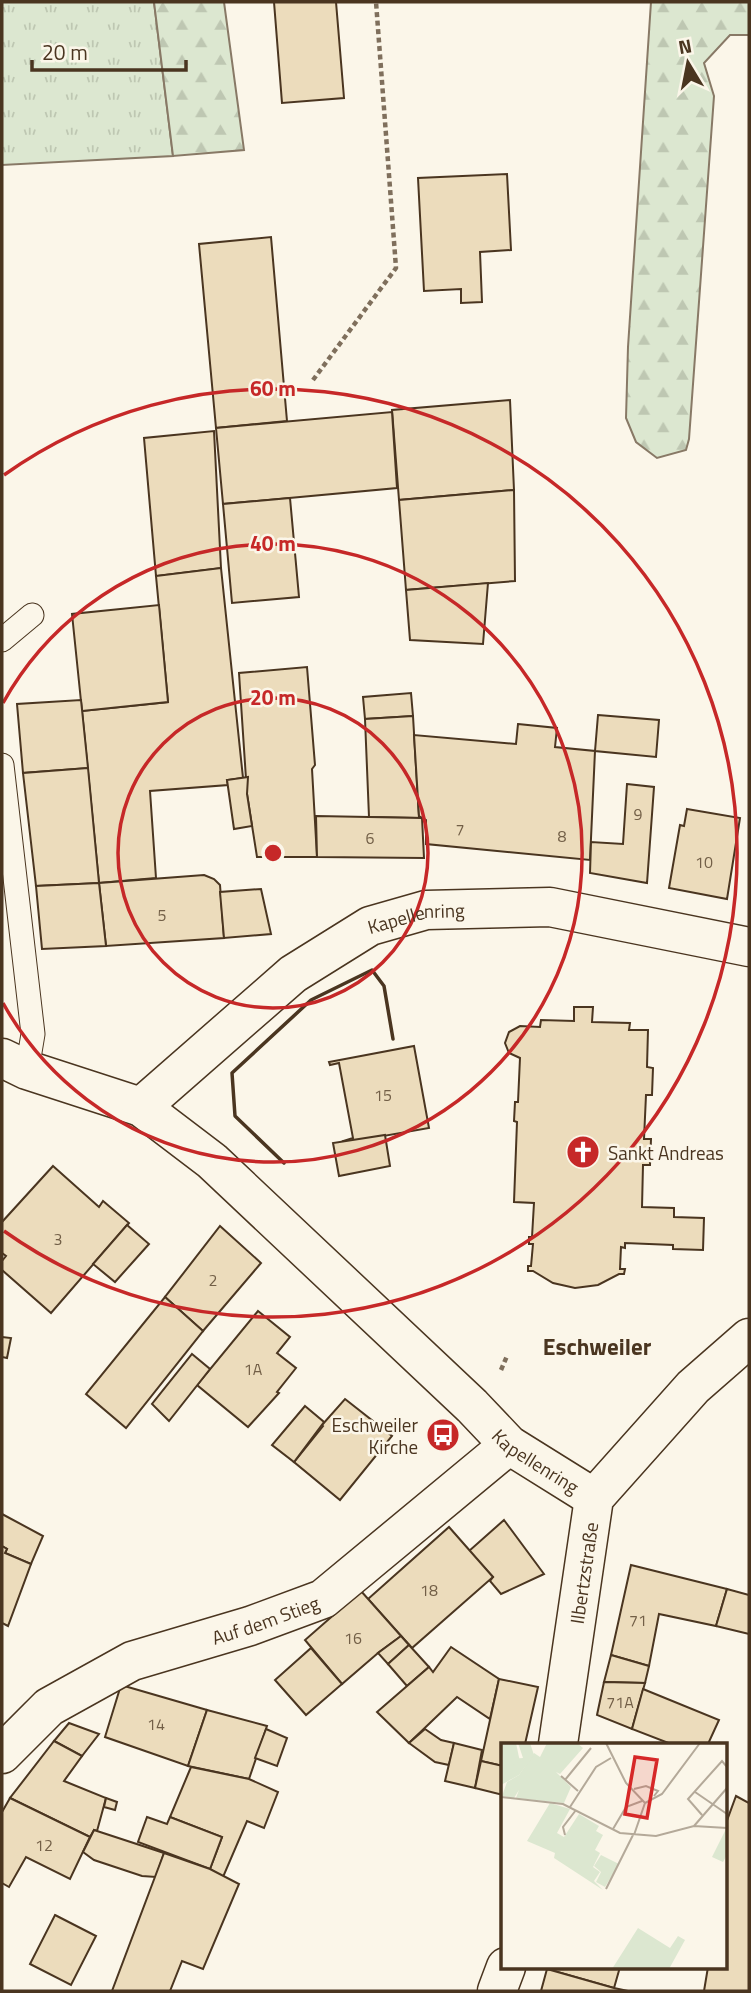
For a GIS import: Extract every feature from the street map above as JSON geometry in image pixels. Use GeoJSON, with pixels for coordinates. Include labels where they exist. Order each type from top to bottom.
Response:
{"type":"FeatureCollection","features":[{"type":"Feature","properties":{"kind":"street","name":"Kapellenring"},"geometry":{"type":"LineString","coordinates":[[141,1107],[293,974],[370,926],[426,910],[550,907],[749,947]]}},
{"type":"Feature","properties":{"kind":"street","name":"Kapellenring"},"geometry":{"type":"LineString","coordinates":[[15,1064],[141,1107],[212,1161],[472,1406],[509,1445],[594,1499]]}},
{"type":"Feature","properties":{"kind":"street","name":"Ilbertzstraße"},"geometry":{"type":"LineString","coordinates":[[558,1743],[594,1499],[693,1387],[749,1338]]}},
{"type":"Feature","properties":{"kind":"street","name":"Auf dem Stieg"},"geometry":{"type":"LineString","coordinates":[[2,1754],[49,1707],[132,1661],[250,1626],[323,1599],[509,1445]]}},
{"type":"Feature","properties":{"kind":"street"},"geometry":{"type":"LineString","coordinates":[[497,1991],[506,1968]]}},
{"type":"Feature","properties":{"kind":"lane"},"geometry":{"type":"LineString","coordinates":[[2,640],[32,615]]}},
{"type":"Feature","properties":{"kind":"lane"},"geometry":{"type":"LineString","coordinates":[[2,765],[33,1034],[15,1064]]}},
{"type":"Feature","properties":{"kind":"path"},"geometry":{"type":"LineString","coordinates":[[313,380],[396,268],[376,2]]}},
{"type":"Feature","properties":{"kind":"green space"},"geometry":{"type":"Polygon","coordinates":[[[2,2],[154,2],[173,156],[2,165],[2,2]]]}},
{"type":"Feature","properties":{"kind":"green space"},"geometry":{"type":"Polygon","coordinates":[[[154,2],[224,2],[244,150],[173,156],[154,2]]]}},
{"type":"Feature","properties":{"kind":"green space"},"geometry":{"type":"Polygon","coordinates":[[[651,2],[749,2],[749,35],[730,35],[704,63],[714,96],[689,439],[686,450],[657,458],[636,442],[626,418],[628,347],[651,2]]]}},
{"type":"Feature","properties":{"kind":"building"},"geometry":{"type":"Polygon","coordinates":[[[274,2],[336,2],[344,98],[282,103],[274,2]]]}},
{"type":"Feature","properties":{"kind":"building"},"geometry":{"type":"Polygon","coordinates":[[[507,174],[511,250],[480,252],[482,302],[461,303],[461,289],[424,291],[418,178],[507,174]]]}},
{"type":"Feature","properties":{"kind":"building"},"geometry":{"type":"Polygon","coordinates":[[[271,237],[287,421],[216,428],[199,244],[271,237]]]}},
{"type":"Feature","properties":{"kind":"building"},"geometry":{"type":"Polygon","coordinates":[[[510,400],[514,490],[399,500],[392,410],[510,400]]]}},
{"type":"Feature","properties":{"kind":"building"},"geometry":{"type":"Polygon","coordinates":[[[392,412],[397,488],[223,504],[216,428],[392,412]]]}},
{"type":"Feature","properties":{"kind":"building"},"geometry":{"type":"Polygon","coordinates":[[[214,431],[221,568],[156,576],[144,438],[214,431]]]}},
{"type":"Feature","properties":{"kind":"building"},"geometry":{"type":"Polygon","coordinates":[[[514,490],[515,581],[406,590],[399,500],[514,490]]]}},
{"type":"Feature","properties":{"kind":"building"},"geometry":{"type":"Polygon","coordinates":[[[290,498],[299,597],[232,603],[223,504],[290,498]]]}},
{"type":"Feature","properties":{"kind":"building"},"geometry":{"type":"Polygon","coordinates":[[[221,568],[243,778],[227,780],[228,785],[150,791],[156,878],[99,883],[82,711],[168,702],[156,576],[221,568]]]}},
{"type":"Feature","properties":{"kind":"building"},"geometry":{"type":"Polygon","coordinates":[[[488,583],[483,644],[410,640],[406,590],[488,583]]]}},
{"type":"Feature","properties":{"kind":"building"},"geometry":{"type":"Polygon","coordinates":[[[159,605],[168,702],[82,711],[72,614],[159,605]]]}},
{"type":"Feature","properties":{"kind":"building"},"geometry":{"type":"Polygon","coordinates":[[[307,667],[315,765],[312,769],[317,857],[257,857],[247,794],[239,673],[307,667]]]}},
{"type":"Feature","properties":{"kind":"building"},"geometry":{"type":"Polygon","coordinates":[[[411,693],[413,716],[365,719],[363,697],[411,693]]]}},
{"type":"Feature","properties":{"kind":"building"},"geometry":{"type":"Polygon","coordinates":[[[81,700],[88,768],[23,773],[17,704],[81,700]]]}},
{"type":"Feature","properties":{"kind":"building"},"geometry":{"type":"Polygon","coordinates":[[[598,715],[659,720],[656,757],[595,751],[598,715]]]}},
{"type":"Feature","properties":{"kind":"building"},"geometry":{"type":"Polygon","coordinates":[[[413,716],[419,818],[369,817],[365,719],[413,716]]]}},
{"type":"Feature","properties":{"kind":"building"},"geometry":{"type":"Polygon","coordinates":[[[518,724],[557,728],[555,747],[595,751],[590,860],[426,844],[426,820],[419,816],[414,735],[516,744],[518,724]]]}},
{"type":"Feature","properties":{"kind":"building"},"geometry":{"type":"Polygon","coordinates":[[[88,768],[99,883],[36,886],[23,773],[88,768]]]}},
{"type":"Feature","properties":{"kind":"building"},"geometry":{"type":"Polygon","coordinates":[[[248,777],[247,794],[252,826],[234,829],[227,780],[248,777]]]}},
{"type":"Feature","properties":{"kind":"building"},"geometry":{"type":"Polygon","coordinates":[[[627,784],[654,787],[647,883],[590,873],[591,842],[623,844],[627,784]]]}},
{"type":"Feature","properties":{"kind":"building"},"geometry":{"type":"Polygon","coordinates":[[[687,809],[740,818],[727,899],[669,888],[680,825],[684,826],[687,809]]]}},
{"type":"Feature","properties":{"kind":"building"},"geometry":{"type":"Polygon","coordinates":[[[316,816],[422,818],[424,858],[317,857],[316,816]]]}},
{"type":"Feature","properties":{"kind":"building"},"geometry":{"type":"Polygon","coordinates":[[[204,875],[220,885],[224,938],[106,946],[99,883],[204,875]]]}},
{"type":"Feature","properties":{"kind":"building"},"geometry":{"type":"Polygon","coordinates":[[[99,883],[106,946],[42,949],[36,886],[99,883]]]}},
{"type":"Feature","properties":{"kind":"building"},"geometry":{"type":"Polygon","coordinates":[[[261,889],[271,934],[224,938],[220,892],[261,889]]]}},
{"type":"Feature","properties":{"kind":"building","name":"Sankt Andreas"},"geometry":{"type":"Polygon","coordinates":[[[574,1007],[593,1007],[592,1022],[630,1023],[629,1030],[648,1030],[647,1067],[653,1068],[652,1095],[646,1095],[644,1139],[651,1139],[650,1165],[643,1165],[642,1207],[674,1208],[674,1217],[704,1218],[703,1250],[673,1249],[673,1245],[625,1243],[625,1248],[621,1247],[620,1269],[625,1269],[624,1274],[598,1285],[575,1288],[553,1283],[533,1271],[528,1271],[533,1244],[529,1244],[529,1237],[532,1237],[534,1203],[514,1202],[517,1122],[514,1121],[515,1102],[518,1102],[520,1058],[509,1053],[505,1043],[509,1032],[520,1026],[540,1027],[541,1020],[574,1021],[574,1007]]]}},
{"type":"Feature","properties":{"kind":"building"},"geometry":{"type":"Polygon","coordinates":[[[414,1046],[429,1128],[344,1143],[343,1141],[353,1138],[339,1063],[330,1065],[329,1062],[414,1046]]]}},
{"type":"Feature","properties":{"kind":"building"},"geometry":{"type":"Polygon","coordinates":[[[385,1135],[390,1166],[339,1176],[333,1143],[385,1135]]]}},
{"type":"Feature","properties":{"kind":"building"},"geometry":{"type":"Polygon","coordinates":[[[53,1166],[99,1207],[103,1201],[129,1223],[51,1313],[2,1270],[2,1261],[6,1256],[2,1253],[2,1222],[53,1166]]]}},
{"type":"Feature","properties":{"kind":"building"},"geometry":{"type":"Polygon","coordinates":[[[127,1225],[149,1244],[115,1282],[93,1264],[127,1225]]]}},
{"type":"Feature","properties":{"kind":"building"},"geometry":{"type":"Polygon","coordinates":[[[220,1226],[261,1263],[203,1331],[165,1297],[220,1226]]]}},
{"type":"Feature","properties":{"kind":"building"},"geometry":{"type":"Polygon","coordinates":[[[165,1297],[203,1331],[126,1428],[86,1394],[165,1297]]]}},
{"type":"Feature","properties":{"kind":"building"},"geometry":{"type":"Polygon","coordinates":[[[258,1311],[290,1337],[277,1353],[296,1368],[277,1392],[279,1393],[248,1427],[197,1385],[258,1311]]]}},
{"type":"Feature","properties":{"kind":"building"},"geometry":{"type":"Polygon","coordinates":[[[2,1337],[11,1338],[7,1358],[2,1357],[2,1337]]]}},
{"type":"Feature","properties":{"kind":"building"},"geometry":{"type":"Polygon","coordinates":[[[192,1354],[210,1369],[169,1421],[152,1404],[192,1354]]]}},
{"type":"Feature","properties":{"kind":"building"},"geometry":{"type":"Polygon","coordinates":[[[345,1399],[392,1436],[340,1500],[294,1462],[345,1399]]]}},
{"type":"Feature","properties":{"kind":"building"},"geometry":{"type":"Polygon","coordinates":[[[305,1406],[324,1422],[294,1462],[272,1445],[305,1406]]]}},
{"type":"Feature","properties":{"kind":"building"},"geometry":{"type":"Polygon","coordinates":[[[2,1514],[43,1536],[31,1564],[5,1553],[7,1549],[2,1546],[2,1514]]]}},
{"type":"Feature","properties":{"kind":"building"},"geometry":{"type":"Polygon","coordinates":[[[504,1520],[544,1574],[501,1594],[490,1581],[493,1577],[469,1551],[504,1520]]]}},
{"type":"Feature","properties":{"kind":"building"},"geometry":{"type":"Polygon","coordinates":[[[449,1527],[493,1577],[412,1648],[368,1599],[449,1527]]]}},
{"type":"Feature","properties":{"kind":"building"},"geometry":{"type":"Polygon","coordinates":[[[2,1546],[7,1549],[5,1553],[31,1564],[8,1626],[2,1623],[2,1546]]]}},
{"type":"Feature","properties":{"kind":"building"},"geometry":{"type":"Polygon","coordinates":[[[631,1565],[727,1589],[716,1626],[659,1614],[649,1666],[611,1655],[631,1565]]]}},
{"type":"Feature","properties":{"kind":"building"},"geometry":{"type":"Polygon","coordinates":[[[727,1589],[749,1595],[749,1634],[716,1626],[727,1589]]]}},
{"type":"Feature","properties":{"kind":"building"},"geometry":{"type":"Polygon","coordinates":[[[361,1591],[401,1636],[342,1684],[305,1640],[361,1591]]]}},
{"type":"Feature","properties":{"kind":"building"},"geometry":{"type":"Polygon","coordinates":[[[401,1636],[409,1645],[388,1664],[378,1653],[401,1636]]]}},
{"type":"Feature","properties":{"kind":"building"},"geometry":{"type":"Polygon","coordinates":[[[409,1645],[429,1667],[407,1686],[388,1664],[409,1645]]]}},
{"type":"Feature","properties":{"kind":"building"},"geometry":{"type":"Polygon","coordinates":[[[451,1647],[499,1679],[490,1719],[457,1697],[409,1743],[377,1712],[429,1667],[433,1672],[451,1647]]]}},
{"type":"Feature","properties":{"kind":"building"},"geometry":{"type":"Polygon","coordinates":[[[311,1648],[342,1684],[306,1715],[275,1680],[311,1648]]]}},
{"type":"Feature","properties":{"kind":"building"},"geometry":{"type":"Polygon","coordinates":[[[611,1655],[649,1666],[645,1683],[604,1682],[611,1655]]]}},
{"type":"Feature","properties":{"kind":"building"},"geometry":{"type":"Polygon","coordinates":[[[499,1679],[538,1687],[525,1743],[501,1743],[501,1766],[481,1761],[499,1679]]]}},
{"type":"Feature","properties":{"kind":"building"},"geometry":{"type":"Polygon","coordinates":[[[604,1682],[645,1683],[632,1729],[597,1715],[604,1682]]]}},
{"type":"Feature","properties":{"kind":"building"},"geometry":{"type":"Polygon","coordinates":[[[121,1685],[207,1710],[188,1766],[105,1737],[121,1685]]]}},
{"type":"Feature","properties":{"kind":"building"},"geometry":{"type":"Polygon","coordinates":[[[643,1689],[719,1720],[708,1743],[668,1743],[632,1729],[643,1689]]]}},
{"type":"Feature","properties":{"kind":"building"},"geometry":{"type":"Polygon","coordinates":[[[207,1710],[267,1726],[249,1779],[188,1766],[207,1710]]]}},
{"type":"Feature","properties":{"kind":"building"},"geometry":{"type":"Polygon","coordinates":[[[69,1723],[99,1734],[82,1756],[54,1741],[69,1723]]]}},
{"type":"Feature","properties":{"kind":"building"},"geometry":{"type":"Polygon","coordinates":[[[266,1729],[287,1738],[277,1766],[255,1758],[266,1729]]]}},
{"type":"Feature","properties":{"kind":"building"},"geometry":{"type":"Polygon","coordinates":[[[425,1729],[441,1740],[454,1743],[449,1765],[435,1762],[409,1743],[425,1729]]]}},
{"type":"Feature","properties":{"kind":"building"},"geometry":{"type":"Polygon","coordinates":[[[54,1741],[82,1756],[64,1781],[106,1798],[97,1831],[94,1830],[90,1837],[10,1798],[54,1741]]]}},
{"type":"Feature","properties":{"kind":"building"},"geometry":{"type":"Polygon","coordinates":[[[454,1743],[482,1750],[475,1788],[445,1781],[454,1743]]]}},
{"type":"Feature","properties":{"kind":"building"},"geometry":{"type":"Polygon","coordinates":[[[481,1761],[501,1766],[501,1794],[475,1788],[481,1761]]]}},
{"type":"Feature","properties":{"kind":"building"},"geometry":{"type":"Polygon","coordinates":[[[191,1767],[249,1779],[278,1792],[264,1828],[247,1821],[223,1877],[210,1869],[222,1837],[170,1817],[191,1767]]]}},
{"type":"Feature","properties":{"kind":"building"},"geometry":{"type":"Polygon","coordinates":[[[736,1796],[749,1803],[749,1991],[704,1991],[708,1968],[726,1968],[726,1823],[736,1796]]]}},
{"type":"Feature","properties":{"kind":"building"},"geometry":{"type":"Polygon","coordinates":[[[10,1798],[90,1837],[70,1879],[26,1857],[9,1887],[2,1883],[2,1812],[10,1798]]]}},
{"type":"Feature","properties":{"kind":"building"},"geometry":{"type":"Polygon","coordinates":[[[106,1798],[117,1802],[115,1810],[104,1807],[106,1798]]]}},
{"type":"Feature","properties":{"kind":"building"},"geometry":{"type":"Polygon","coordinates":[[[147,1817],[167,1824],[170,1817],[222,1837],[210,1869],[138,1842],[147,1817]]]}},
{"type":"Feature","properties":{"kind":"building"},"geometry":{"type":"Polygon","coordinates":[[[94,1830],[164,1853],[156,1877],[142,1876],[94,1860],[83,1852],[94,1830]]]}},
{"type":"Feature","properties":{"kind":"building"},"geometry":{"type":"Polygon","coordinates":[[[164,1853],[210,1869],[239,1884],[203,1969],[182,1961],[170,1991],[112,1991],[164,1853]]]}},
{"type":"Feature","properties":{"kind":"building"},"geometry":{"type":"Polygon","coordinates":[[[55,1915],[96,1936],[71,1985],[30,1964],[55,1915]]]}},
{"type":"Feature","properties":{"kind":"building"},"geometry":{"type":"Polygon","coordinates":[[[547,1968],[620,1968],[614,1988],[547,1968]]]}},
{"type":"Feature","properties":{"kind":"building"},"geometry":{"type":"Polygon","coordinates":[[[547,1969],[614,1988],[628,1991],[541,1991],[547,1969]]]}},
{"type":"Feature","properties":{"kind":"wall"},"geometry":{"type":"LineString","coordinates":[[284,1163],[235,1116],[232,1073],[311,1000],[372,970],[384,986],[393,1039]]}},
{"type":"Feature","properties":{"kind":"place","name":"Sankt Andreas"},"geometry":{"type":"Point","coordinates":[583,1152]}},
{"type":"Feature","properties":{"kind":"place","name":"Eschweiler Kirche"},"geometry":{"type":"Point","coordinates":[443,1435]}},
{"type":"Feature","properties":{"kind":"district","name":"Eschweiler"},"geometry":{"type":"Point","coordinates":[597,1346]}}]}
